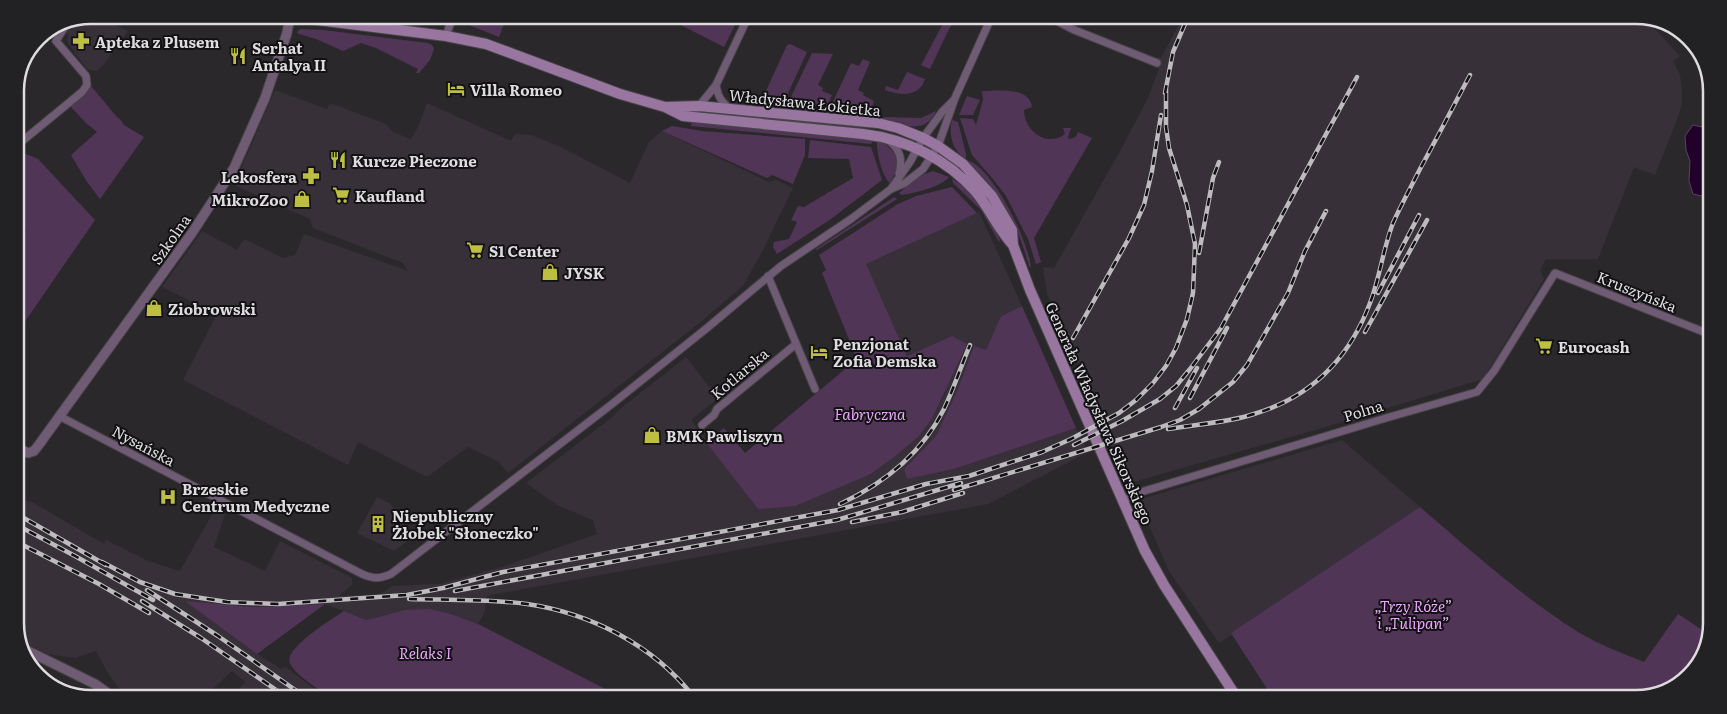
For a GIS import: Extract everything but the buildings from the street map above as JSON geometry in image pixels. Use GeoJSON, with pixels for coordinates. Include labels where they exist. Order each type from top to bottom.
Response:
{"type":"FeatureCollection","features":[{"type":"Feature","properties":{"kind":"main road","name":"Władysława Łokietka"},"geometry":{"type":"LineString","coordinates":[[351,24],[474,40],[500,48],[620,94],[665,107],[689,117],[823,129],[884,137],[917,148]]}},
{"type":"Feature","properties":{"kind":"main road","name":"Władysława Łokietka"},"geometry":{"type":"LineString","coordinates":[[665,107],[699,106],[878,124],[898,128],[938,146]]}},
{"type":"Feature","properties":{"kind":"main road","name":"Generała Władysława Sikorskiego"},"geometry":{"type":"LineString","coordinates":[[938,146],[963,164],[992,196],[1012,230],[1009,241]]}},
{"type":"Feature","properties":{"kind":"main road","name":"Generała Władysława Sikorskiego"},"geometry":{"type":"LineString","coordinates":[[917,148],[956,172],[976,193],[1009,241],[1123,503],[1154,568],[1232,690]]}},
{"type":"Feature","properties":{"kind":"street","name":"Szkolna"},"geometry":{"type":"LineString","coordinates":[[24,451],[28,453],[34,451],[38,446],[192,233],[234,168],[266,93],[287,33],[288,24]]}},
{"type":"Feature","properties":{"kind":"street"},"geometry":{"type":"LineString","coordinates":[[446,36],[450,24]]}},
{"type":"Feature","properties":{"kind":"street"},"geometry":{"type":"LineString","coordinates":[[699,106],[716,85],[745,24]]}},
{"type":"Feature","properties":{"kind":"street"},"geometry":{"type":"LineString","coordinates":[[815,389],[768,276],[891,189],[905,183],[923,169],[938,146],[955,98],[988,24]]}},
{"type":"Feature","properties":{"kind":"street"},"geometry":{"type":"LineString","coordinates":[[1063,24],[1157,63]]}},
{"type":"Feature","properties":{"kind":"street"},"geometry":{"type":"LineString","coordinates":[[24,140],[82,92],[87,85],[86,76],[56,41],[63,30]]}},
{"type":"Feature","properties":{"kind":"street"},"geometry":{"type":"LineString","coordinates":[[716,85],[721,101],[731,109]]}},
{"type":"Feature","properties":{"kind":"street"},"geometry":{"type":"LineString","coordinates":[[891,189],[910,162],[923,138],[955,98]]}},
{"type":"Feature","properties":{"kind":"street"},"geometry":{"type":"LineString","coordinates":[[884,137],[895,145],[900,154],[902,164],[898,180]]}},
{"type":"Feature","properties":{"kind":"street","name":"Polna"},"geometry":{"type":"LineString","coordinates":[[1123,503],[1131,495],[1478,392],[1494,372],[1555,273]]}},
{"type":"Feature","properties":{"kind":"street","name":"Kruszyńska"},"geometry":{"type":"LineString","coordinates":[[1555,273],[1703,331]]}},
{"type":"Feature","properties":{"kind":"street","name":"Nysańska"},"geometry":{"type":"LineString","coordinates":[[59,416],[352,569],[370,578],[382,578],[391,574],[472,513],[700,334],[768,276]]}},
{"type":"Feature","properties":{"kind":"street","name":"Kotlarska"},"geometry":{"type":"LineString","coordinates":[[702,425],[714,415],[717,409],[796,344]]}},
{"type":"Feature","properties":{"kind":"street"},"geometry":{"type":"LineString","coordinates":[[31,652],[103,690]]}},
{"type":"Feature","properties":{"kind":"shaded area"},"geometry":{"type":"Polygon","coordinates":[[[90,24],[113,24],[128,31],[97,71],[87,69],[68,43],[67,32],[70,27],[90,24]]]}},
{"type":"Feature","properties":{"kind":"shaded area"},"geometry":{"type":"Polygon","coordinates":[[[1179,24],[1649,25],[1680,56],[1673,61],[1680,75],[1682,104],[1655,175],[1634,167],[1598,259],[1546,259],[1540,270],[1544,279],[1483,379],[1322,428],[1130,483],[1123,476],[1096,414],[1099,413],[1047,294],[1043,267],[1054,268],[1119,153],[1148,98],[1159,69],[1154,66],[1158,57],[1161,58],[1179,24]]]}},
{"type":"Feature","properties":{"kind":"shaded area"},"geometry":{"type":"Polygon","coordinates":[[[275,90],[327,109],[330,103],[386,124],[393,132],[411,139],[419,125],[427,103],[511,141],[515,134],[531,135],[559,146],[630,183],[649,142],[662,131],[769,182],[776,180],[793,188],[743,286],[698,324],[508,473],[499,462],[468,447],[427,477],[358,442],[348,465],[183,380],[217,314],[162,287],[202,231],[237,250],[244,239],[283,258],[295,255],[304,234],[408,271],[403,263],[313,228],[310,219],[236,186],[235,180],[275,90]]]}},
{"type":"Feature","properties":{"kind":"shaded area"},"geometry":{"type":"Polygon","coordinates":[[[1693,125],[1703,127],[1703,196],[1693,194],[1689,181],[1690,161],[1686,150],[1685,136],[1693,125]]]}},
{"type":"Feature","properties":{"kind":"shaded area"},"geometry":{"type":"Polygon","coordinates":[[[979,212],[1022,306],[1001,316],[986,351],[974,346],[957,391],[936,436],[904,469],[907,479],[954,469],[1076,428],[1088,452],[988,504],[486,596],[485,611],[478,624],[451,614],[405,610],[366,620],[325,604],[253,607],[186,601],[257,654],[281,669],[286,667],[316,690],[241,690],[239,688],[245,682],[232,671],[211,690],[121,690],[109,675],[96,651],[75,658],[48,654],[27,644],[24,628],[24,500],[32,502],[104,544],[106,540],[148,561],[180,571],[215,509],[225,514],[214,547],[265,571],[280,541],[352,578],[352,585],[338,596],[381,594],[392,586],[439,584],[502,567],[597,534],[593,520],[557,505],[526,483],[611,418],[686,357],[718,398],[691,420],[758,509],[871,474],[918,437],[932,419],[945,393],[952,336],[907,356],[865,264],[979,212]]]}},
{"type":"Feature","properties":{"kind":"shaded area"},"geometry":{"type":"Polygon","coordinates":[[[1342,440],[1420,507],[1219,643],[1169,571],[1138,500],[1342,440]]]}},
{"type":"Feature","properties":{"kind":"shaded area"},"geometry":{"type":"Polygon","coordinates":[[[377,497],[390,503],[413,537],[394,551],[357,533],[377,497]]]}},
{"type":"Feature","properties":{"kind":"green space"},"geometry":{"type":"Polygon","coordinates":[[[466,24],[504,24],[499,37],[466,24]]]}},
{"type":"Feature","properties":{"kind":"green space"},"geometry":{"type":"Polygon","coordinates":[[[679,24],[736,24],[724,47],[679,24]]]}},
{"type":"Feature","properties":{"kind":"green space"},"geometry":{"type":"Polygon","coordinates":[[[943,24],[952,24],[930,69],[921,65],[943,24]]]}},
{"type":"Feature","properties":{"kind":"green space"},"geometry":{"type":"Polygon","coordinates":[[[301,29],[428,43],[434,49],[430,60],[419,73],[416,73],[418,69],[376,48],[361,43],[343,51],[299,34],[297,32],[301,29]]]}},
{"type":"Feature","properties":{"kind":"green space"},"geometry":{"type":"Polygon","coordinates":[[[790,44],[807,52],[784,102],[768,101],[765,93],[787,45],[790,44]]]}},
{"type":"Feature","properties":{"kind":"green space"},"geometry":{"type":"Polygon","coordinates":[[[812,53],[833,54],[818,85],[823,88],[822,91],[832,95],[827,106],[788,103],[812,53]]]}},
{"type":"Feature","properties":{"kind":"green space"},"geometry":{"type":"Polygon","coordinates":[[[863,59],[870,62],[858,90],[874,101],[871,110],[831,106],[851,63],[859,66],[863,59]]]}},
{"type":"Feature","properties":{"kind":"green space"},"geometry":{"type":"Polygon","coordinates":[[[907,72],[925,79],[919,89],[909,94],[885,90],[886,86],[898,90],[907,72]]]}},
{"type":"Feature","properties":{"kind":"green space"},"geometry":{"type":"Polygon","coordinates":[[[91,86],[124,125],[144,137],[100,199],[71,155],[97,132],[69,105],[91,86]]]}},
{"type":"Feature","properties":{"kind":"green space"},"geometry":{"type":"Polygon","coordinates":[[[982,91],[1012,91],[1025,96],[1030,100],[1032,107],[1024,110],[1028,125],[1032,131],[1044,138],[1058,138],[1065,134],[1063,128],[1071,128],[1069,139],[1076,137],[1078,132],[1092,138],[1034,238],[1041,262],[1036,264],[1028,239],[1006,196],[972,155],[960,118],[973,119],[976,125],[983,100],[982,91]]]}},
{"type":"Feature","properties":{"kind":"green space"},"geometry":{"type":"Polygon","coordinates":[[[967,96],[980,100],[973,115],[959,115],[967,96]]]}},
{"type":"Feature","properties":{"kind":"green space"},"geometry":{"type":"Polygon","coordinates":[[[783,106],[876,115],[878,117],[783,110],[783,106]]]}},
{"type":"Feature","properties":{"kind":"green space"},"geometry":{"type":"Polygon","coordinates":[[[693,109],[823,123],[801,123],[692,113],[693,109]]]}},
{"type":"Feature","properties":{"kind":"green space"},"geometry":{"type":"Polygon","coordinates":[[[936,111],[929,121],[920,126],[904,125],[882,119],[885,117],[921,118],[936,111]]]}},
{"type":"Feature","properties":{"kind":"green space"},"geometry":{"type":"Polygon","coordinates":[[[952,120],[958,122],[966,159],[958,152],[951,137],[952,120]]]}},
{"type":"Feature","properties":{"kind":"green space"},"geometry":{"type":"Polygon","coordinates":[[[692,122],[873,140],[871,144],[691,126],[692,122]]]}},
{"type":"Feature","properties":{"kind":"green space"},"geometry":{"type":"Polygon","coordinates":[[[672,126],[702,131],[805,139],[805,155],[793,184],[772,175],[767,178],[662,131],[672,126]]]}},
{"type":"Feature","properties":{"kind":"green space"},"geometry":{"type":"Polygon","coordinates":[[[810,140],[871,147],[882,180],[831,219],[777,254],[773,247],[774,242],[789,239],[797,222],[791,220],[798,206],[804,207],[853,178],[849,159],[808,158],[810,140]]]}},
{"type":"Feature","properties":{"kind":"green space"},"geometry":{"type":"Polygon","coordinates":[[[877,141],[884,143],[895,153],[896,168],[890,183],[884,175],[880,163],[877,141]]]}},
{"type":"Feature","properties":{"kind":"green space"},"geometry":{"type":"Polygon","coordinates":[[[24,153],[38,159],[95,220],[24,323],[24,232],[26,230],[24,227],[24,153]]]}},
{"type":"Feature","properties":{"kind":"green space"},"geometry":{"type":"Polygon","coordinates":[[[969,161],[979,167],[989,178],[1009,208],[1024,242],[1031,268],[1019,235],[1007,210],[969,161]]]}},
{"type":"Feature","properties":{"kind":"green space"},"geometry":{"type":"Polygon","coordinates":[[[933,171],[949,177],[940,184],[927,189],[902,195],[899,193],[919,176],[933,171]]]}},
{"type":"Feature","properties":{"kind":"green space"},"geometry":{"type":"Polygon","coordinates":[[[952,179],[968,190],[981,206],[1000,240],[999,242],[981,210],[953,183],[952,179]]]}},
{"type":"Feature","properties":{"kind":"green space","name":"Fabryczna"},"geometry":{"type":"Polygon","coordinates":[[[952,187],[977,213],[866,264],[907,356],[952,336],[967,344],[932,419],[918,437],[871,474],[795,506],[758,509],[706,442],[724,428],[745,453],[857,359],[822,273],[826,270],[819,255],[898,204],[916,196],[952,187]]]}},
{"type":"Feature","properties":{"kind":"green space"},"geometry":{"type":"Polygon","coordinates":[[[894,197],[897,199],[816,249],[894,197]]]}},
{"type":"Feature","properties":{"kind":"green space"},"geometry":{"type":"Polygon","coordinates":[[[1022,306],[1076,428],[954,469],[907,479],[904,469],[936,436],[957,391],[974,346],[986,350],[1001,316],[1022,306]]]}},
{"type":"Feature","properties":{"kind":"green space","name":"„Trzy Róże” i „Tulipan”"},"geometry":{"type":"Polygon","coordinates":[[[1420,507],[1536,603],[1578,632],[1610,648],[1644,662],[1678,614],[1703,630],[1698,649],[1687,668],[1674,679],[1645,690],[1268,690],[1231,633],[1420,507]]]}},
{"type":"Feature","properties":{"kind":"green space"},"geometry":{"type":"Polygon","coordinates":[[[185,601],[253,607],[325,604],[257,654],[185,601]]]}},
{"type":"Feature","properties":{"kind":"green space","name":"Relaks I"},"geometry":{"type":"Polygon","coordinates":[[[430,609],[478,624],[607,690],[319,690],[300,676],[290,663],[290,657],[301,643],[344,611],[366,620],[405,610],[430,609]]]}},
{"type":"Feature","properties":{"kind":"railway"},"geometry":{"type":"LineString","coordinates":[[1165,93],[1173,52],[1185,24]]}},
{"type":"Feature","properties":{"kind":"railway"},"geometry":{"type":"LineString","coordinates":[[1168,429],[1233,419],[1274,407],[1310,386],[1326,373],[1339,358],[1351,342],[1370,303],[1396,216],[1470,75]]}},
{"type":"Feature","properties":{"kind":"railway"},"geometry":{"type":"LineString","coordinates":[[1074,445],[1160,399],[1176,386],[1190,369],[1221,328],[1357,77]]}},
{"type":"Feature","properties":{"kind":"railway"},"geometry":{"type":"LineString","coordinates":[[102,562],[140,582],[175,594],[227,602],[278,604],[407,595],[443,588],[503,572],[838,510],[926,484],[969,476],[1042,452],[1071,439],[1119,413],[1136,400],[1166,366],[1176,348],[1187,319],[1193,293],[1195,244],[1187,205],[1169,148],[1166,127],[1166,87]]}},
{"type":"Feature","properties":{"kind":"railway"},"geometry":{"type":"LineString","coordinates":[[1073,338],[1129,238],[1144,205],[1152,171],[1161,115]]}},
{"type":"Feature","properties":{"kind":"railway"},"geometry":{"type":"LineString","coordinates":[[1199,253],[1213,178],[1219,162]]}},
{"type":"Feature","properties":{"kind":"railway"},"geometry":{"type":"LineString","coordinates":[[954,490],[1161,427],[1180,420],[1199,409],[1233,382],[1247,365],[1288,293],[1305,251],[1326,211]]}},
{"type":"Feature","properties":{"kind":"railway"},"geometry":{"type":"LineString","coordinates":[[1378,293],[1419,215]]}},
{"type":"Feature","properties":{"kind":"railway"},"geometry":{"type":"LineString","coordinates":[[1365,332],[1427,220]]}},
{"type":"Feature","properties":{"kind":"railway"},"geometry":{"type":"LineString","coordinates":[[1190,398],[1227,328]]}},
{"type":"Feature","properties":{"kind":"railway"},"geometry":{"type":"LineString","coordinates":[[840,504],[886,477],[900,466],[925,440],[944,409],[970,345]]}},
{"type":"Feature","properties":{"kind":"railway"},"geometry":{"type":"LineString","coordinates":[[1175,408],[1197,368]]}},
{"type":"Feature","properties":{"kind":"railway"},"geometry":{"type":"LineString","coordinates":[[455,591],[837,520],[961,483]]}},
{"type":"Feature","properties":{"kind":"railway"},"geometry":{"type":"LineString","coordinates":[[852,522],[902,512],[963,493]]}},
{"type":"Feature","properties":{"kind":"railway"},"geometry":{"type":"LineString","coordinates":[[24,518],[106,565]]}},
{"type":"Feature","properties":{"kind":"railway"},"geometry":{"type":"LineString","coordinates":[[24,529],[153,600]]}},
{"type":"Feature","properties":{"kind":"railway"},"geometry":{"type":"LineString","coordinates":[[24,546],[99,584],[149,613]]}},
{"type":"Feature","properties":{"kind":"railway"},"geometry":{"type":"LineString","coordinates":[[147,590],[218,636],[295,690]]}},
{"type":"Feature","properties":{"kind":"railway"},"geometry":{"type":"LineString","coordinates":[[409,599],[512,602],[551,608],[574,615],[619,634],[640,647],[659,661],[688,690]]}},
{"type":"Feature","properties":{"kind":"railway"},"geometry":{"type":"LineString","coordinates":[[142,601],[201,638],[276,690]]}},
{"type":"Feature","properties":{"kind":"place","name":"Apteka z Plusem"},"geometry":{"type":"Point","coordinates":[81,41]}},
{"type":"Feature","properties":{"kind":"place","name":"Serhat Antalya II"},"geometry":{"type":"Point","coordinates":[238,56]}},
{"type":"Feature","properties":{"kind":"place","name":"Villa Romeo"},"geometry":{"type":"Point","coordinates":[456,89]}},
{"type":"Feature","properties":{"kind":"place","name":"Kurcze Pieczone"},"geometry":{"type":"Point","coordinates":[338,160]}},
{"type":"Feature","properties":{"kind":"place","name":"Lekosfera"},"geometry":{"type":"Point","coordinates":[311,176]}},
{"type":"Feature","properties":{"kind":"place","name":"Kaufland"},"geometry":{"type":"Point","coordinates":[341,195]}},
{"type":"Feature","properties":{"kind":"place","name":"MikroZoo"},"geometry":{"type":"Point","coordinates":[302,199]}},
{"type":"Feature","properties":{"kind":"place","name":"S1 Center"},"geometry":{"type":"Point","coordinates":[475,250]}},
{"type":"Feature","properties":{"kind":"place","name":"JYSK"},"geometry":{"type":"Point","coordinates":[550,272]}},
{"type":"Feature","properties":{"kind":"place","name":"Ziobrowski"},"geometry":{"type":"Point","coordinates":[154,308]}},
{"type":"Feature","properties":{"kind":"place","name":"Eurocash"},"geometry":{"type":"Point","coordinates":[1544,346]}},
{"type":"Feature","properties":{"kind":"place","name":"Penzjonat Zofia Demska"},"geometry":{"type":"Point","coordinates":[819,352]}},
{"type":"Feature","properties":{"kind":"place","name":"BMK Pawliszyn"},"geometry":{"type":"Point","coordinates":[652,435]}},
{"type":"Feature","properties":{"kind":"place","name":"Brzeskie Centrum Medyczne"},"geometry":{"type":"Point","coordinates":[168,497]}},
{"type":"Feature","properties":{"kind":"place","name":"Niepubliczny Żłobek \"Słoneczko\""},"geometry":{"type":"Point","coordinates":[378,524]}}]}
